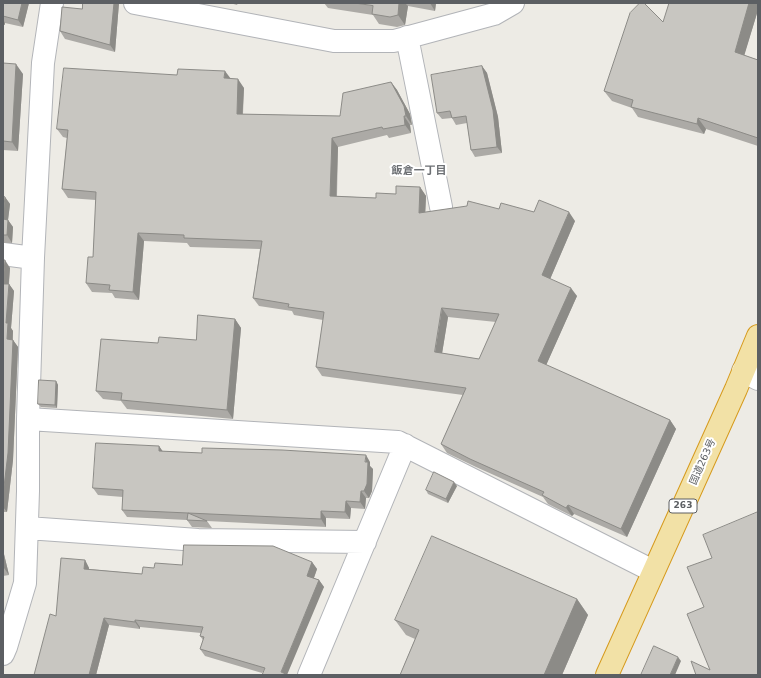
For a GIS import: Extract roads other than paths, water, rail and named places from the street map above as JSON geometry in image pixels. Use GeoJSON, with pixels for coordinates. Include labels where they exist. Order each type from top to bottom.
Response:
{"type":"FeatureCollection","features":[{"type":"Feature","properties":{"kind":"highway","name":"国道263号"},"geometry":{"type":"LineString","coordinates":[[607,675],[736,388],[750,375],[758,336]]}},
{"type":"Feature","properties":{"kind":"street"},"geometry":{"type":"LineString","coordinates":[[3,654],[25,582],[33,258],[43,63],[52,3]]}},
{"type":"Feature","properties":{"kind":"street"},"geometry":{"type":"LineString","coordinates":[[135,3],[334,41],[394,42],[494,14],[513,3]]}},
{"type":"Feature","properties":{"kind":"street"},"geometry":{"type":"LineString","coordinates":[[407,38],[441,207]]}},
{"type":"Feature","properties":{"kind":"street"},"geometry":{"type":"LineString","coordinates":[[3,254],[33,258]]}},
{"type":"Feature","properties":{"kind":"street"},"geometry":{"type":"LineString","coordinates":[[28,419],[398,442],[653,571]]}},
{"type":"Feature","properties":{"kind":"street"},"geometry":{"type":"LineString","coordinates":[[309,675],[405,445]]}},
{"type":"Feature","properties":{"kind":"street"},"geometry":{"type":"LineString","coordinates":[[27,528],[198,540],[365,542]]}},
{"type":"Feature","properties":{"kind":"district","name":"飯倉一丁目"},"geometry":{"type":"Point","coordinates":[419,171]}}]}
